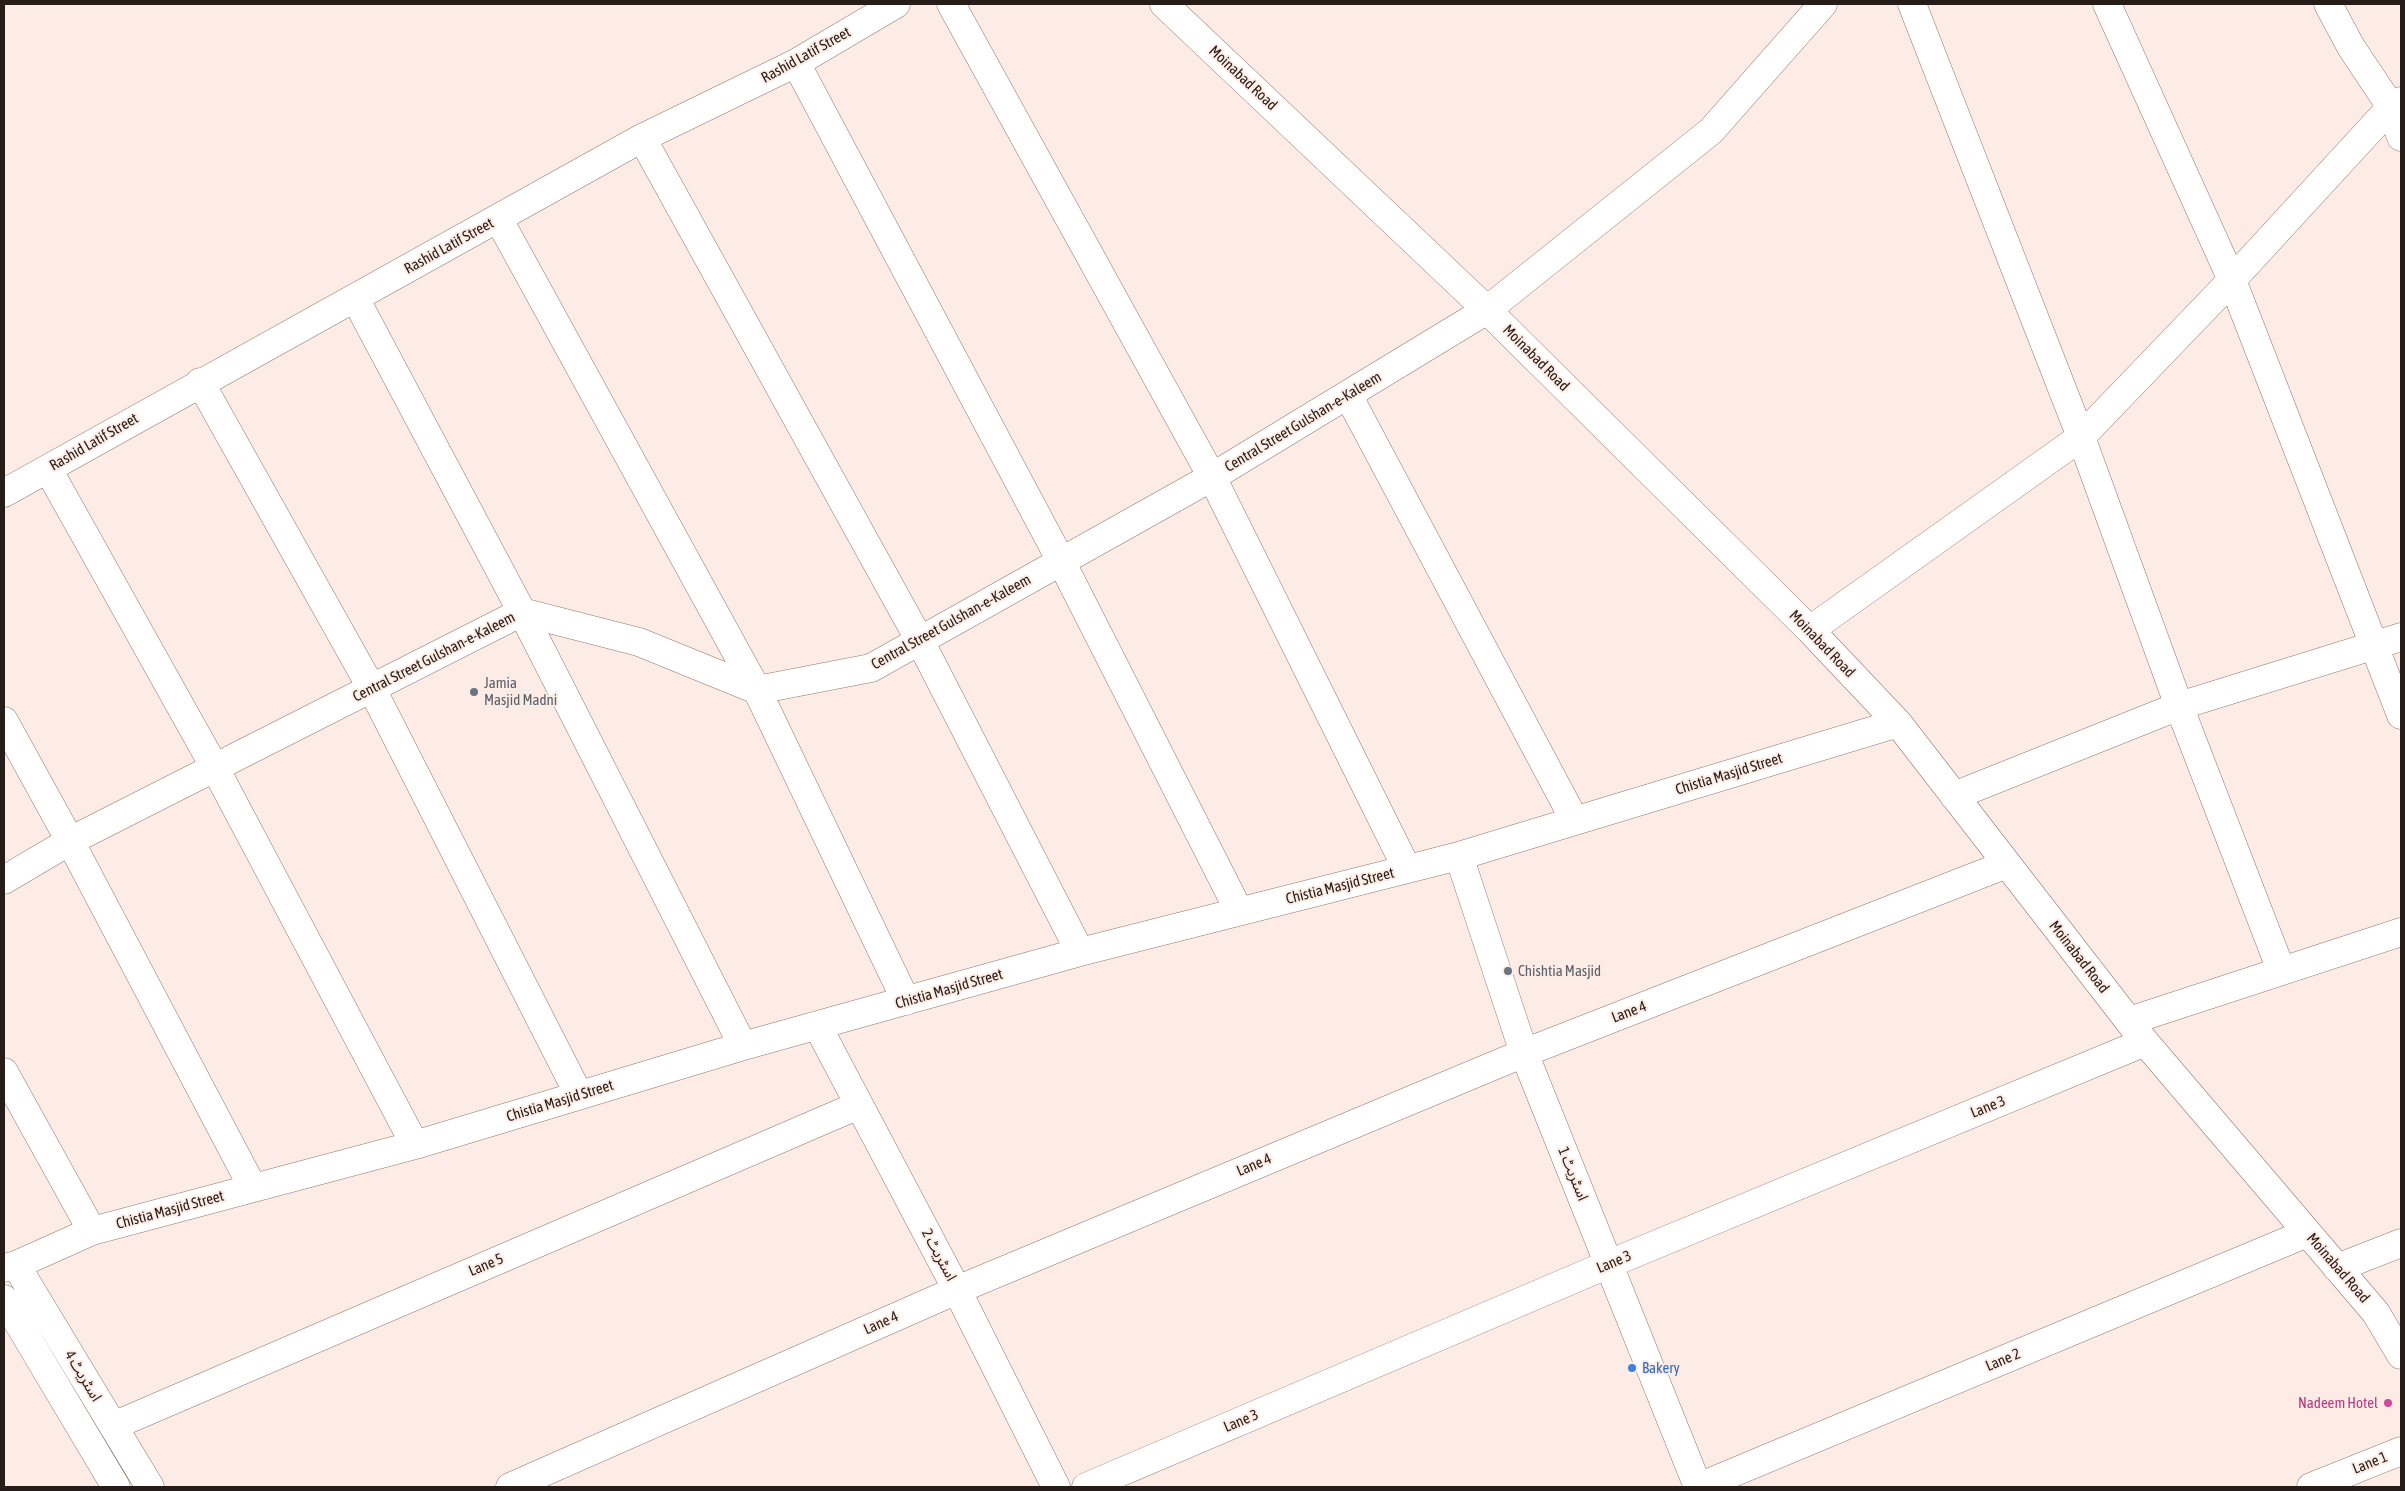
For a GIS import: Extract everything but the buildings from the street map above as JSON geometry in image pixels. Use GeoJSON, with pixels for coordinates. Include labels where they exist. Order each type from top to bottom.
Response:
{"type":"FeatureCollection","features":[{"type":"Feature","properties":{"kind":"street","name":"Rashid Latif Street"},"geometry":{"type":"LineString","coordinates":[[4,494],[200,382],[642,138],[796,63],[896,4]]}},
{"type":"Feature","properties":{"kind":"street"},"geometry":{"type":"LineString","coordinates":[[950,4],[1212,477],[1407,869]]}},
{"type":"Feature","properties":{"kind":"street","name":"Moinabad Road"},"geometry":{"type":"LineString","coordinates":[[1164,4],[1487,310],[1810,630],[1898,723],[2145,1042],[2376,1313],[2401,1355]]}},
{"type":"Feature","properties":{"kind":"street","name":"Central Street Gulshan-e-Kaleem"},"geometry":{"type":"LineString","coordinates":[[4,880],[70,841],[522,612],[638,642],[757,690],[871,668],[1212,477],[1487,310],[1711,131],[1823,4]]}},
{"type":"Feature","properties":{"kind":"street"},"geometry":{"type":"LineString","coordinates":[[1912,4],[2081,437],[2179,706],[2281,970]]}},
{"type":"Feature","properties":{"kind":"street"},"geometry":{"type":"LineString","coordinates":[[2107,4],[2232,280],[2401,715]]}},
{"type":"Feature","properties":{"kind":"street"},"geometry":{"type":"LineString","coordinates":[[2328,4],[2351,47],[2396,104],[2401,138]]}},
{"type":"Feature","properties":{"kind":"street"},"geometry":{"type":"LineString","coordinates":[[796,63],[1061,561],[1239,911]]}},
{"type":"Feature","properties":{"kind":"street"},"geometry":{"type":"LineString","coordinates":[[1810,630],[2081,437],[2232,280],[2396,104]]}},
{"type":"Feature","properties":{"kind":"street"},"geometry":{"type":"LineString","coordinates":[[642,138],[920,641],[1080,952]]}},
{"type":"Feature","properties":{"kind":"street"},"geometry":{"type":"LineString","coordinates":[[498,218],[757,690],[906,1001]]}},
{"type":"Feature","properties":{"kind":"street"},"geometry":{"type":"LineString","coordinates":[[355,298],[522,612],[743,1046]]}},
{"type":"Feature","properties":{"kind":"street"},"geometry":{"type":"LineString","coordinates":[[200,382],[372,689],[579,1095]]}},
{"type":"Feature","properties":{"kind":"street"},"geometry":{"type":"LineString","coordinates":[[1348,395],[1575,821]]}},
{"type":"Feature","properties":{"kind":"street"},"geometry":{"type":"LineString","coordinates":[[48,468],[214,768],[415,1145]]}},
{"type":"Feature","properties":{"kind":"street"},"geometry":{"type":"LineString","coordinates":[[1954,796],[2179,706],[2401,637]]}},
{"type":"Feature","properties":{"kind":"street"},"geometry":{"type":"LineString","coordinates":[[4,721],[70,841],[253,1188]]}},
{"type":"Feature","properties":{"kind":"street","name":"Chistia Masjid Street"},"geometry":{"type":"LineString","coordinates":[[10,1266],[92,1231],[415,1145],[743,1046],[1080,952],[1459,856],[1898,723]]}},
{"type":"Feature","properties":{"kind":"street","name":"اسٹریٹ 1"},"geometry":{"type":"LineString","coordinates":[[1459,856],[1524,1053],[1698,1487]]}},
{"type":"Feature","properties":{"kind":"street","name":"Lane 4"},"geometry":{"type":"LineString","coordinates":[[510,1487],[957,1290],[1524,1053],[2007,864]]}},
{"type":"Feature","properties":{"kind":"street"},"geometry":{"type":"LineString","coordinates":[[2129,1021],[2401,932]]}},
{"type":"Feature","properties":{"kind":"street","name":"اسٹریٹ 2"},"geometry":{"type":"LineString","coordinates":[[817,1026],[957,1290],[1056,1487]]}},
{"type":"Feature","properties":{"kind":"street","name":"Lane 3"},"geometry":{"type":"LineString","coordinates":[[1086,1487],[1609,1264],[2145,1042]]}},
{"type":"Feature","properties":{"kind":"street"},"geometry":{"type":"LineString","coordinates":[[4,1072],[92,1231]]}},
{"type":"Feature","properties":{"kind":"street","name":"Lane 5"},"geometry":{"type":"LineString","coordinates":[[113,1426],[859,1105]]}},
{"type":"Feature","properties":{"kind":"street","name":"Lane 2"},"geometry":{"type":"LineString","coordinates":[[1698,1487],[2307,1233]]}},
{"type":"Feature","properties":{"kind":"street"},"geometry":{"type":"LineString","coordinates":[[2338,1268],[2401,1243]]}},
{"type":"Feature","properties":{"kind":"street","name":"اسٹریٹ 4"},"geometry":{"type":"LineString","coordinates":[[10,1266],[150,1487]]}},
{"type":"Feature","properties":{"kind":"street"},"geometry":{"type":"LineString","coordinates":[[4,1299],[116,1487]]}},
{"type":"Feature","properties":{"kind":"street","name":"Lane 1"},"geometry":{"type":"LineString","coordinates":[[2311,1487],[2401,1451]]}},
{"type":"Feature","properties":{"kind":"place","name":"Jamia Masjid Madni"},"geometry":{"type":"Point","coordinates":[474,692]}},
{"type":"Feature","properties":{"kind":"place","name":"Chishtia Masjid"},"geometry":{"type":"Point","coordinates":[1508,971]}},
{"type":"Feature","properties":{"kind":"place","name":"Bakery"},"geometry":{"type":"Point","coordinates":[1632,1368]}},
{"type":"Feature","properties":{"kind":"place","name":"Nadeem Hotel"},"geometry":{"type":"Point","coordinates":[2388,1403]}}]}
